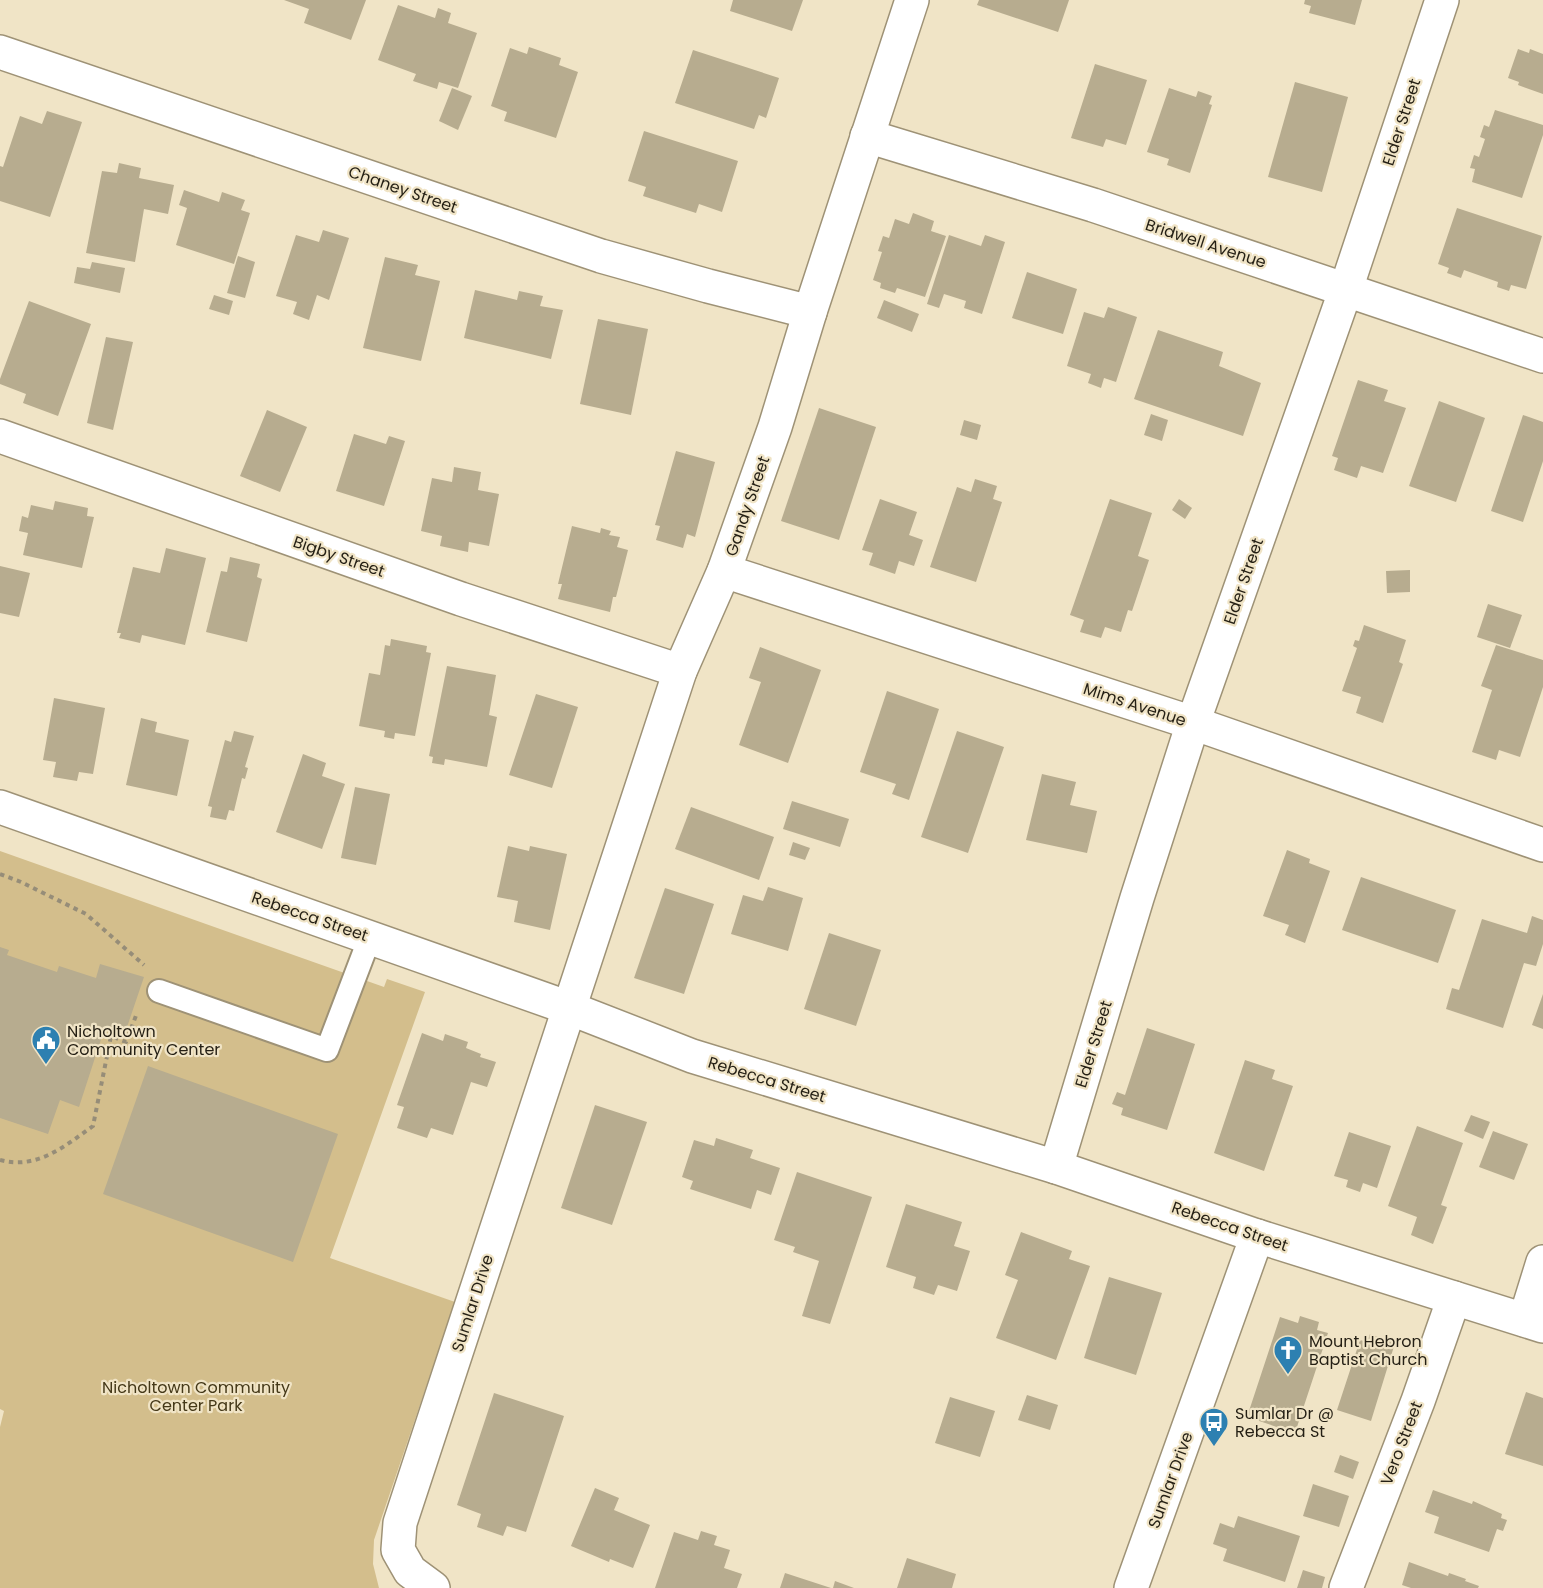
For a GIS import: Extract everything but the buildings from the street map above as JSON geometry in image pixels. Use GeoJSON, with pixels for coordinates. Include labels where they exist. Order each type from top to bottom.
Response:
{"type":"FeatureCollection","features":[{"type":"Feature","properties":{"kind":"street","name":"Gandy Street"},"geometry":{"type":"LineString","coordinates":[[569,1008],[680,671],[724,571],[774,427],[912,0]]}},
{"type":"Feature","properties":{"kind":"street","name":"Elder Street"},"geometry":{"type":"LineString","coordinates":[[1056,1167],[1137,898],[1193,723],[1346,289],[1442,0]]}},
{"type":"Feature","properties":{"kind":"street","name":"Chaney Street"},"geometry":{"type":"LineString","coordinates":[[0,52],[601,256],[810,312]]}},
{"type":"Feature","properties":{"kind":"street","name":"Bridwell Avenue"},"geometry":{"type":"LineString","coordinates":[[867,136],[1093,205],[1543,356]]}},
{"type":"Feature","properties":{"kind":"street","name":"Bigby Street"},"geometry":{"type":"LineString","coordinates":[[0,436],[461,599],[680,671]]}},
{"type":"Feature","properties":{"kind":"street","name":"Mims Avenue"},"geometry":{"type":"LineString","coordinates":[[724,571],[1193,723],[1543,845]]}},
{"type":"Feature","properties":{"kind":"street","name":"Rebecca Street"},"geometry":{"type":"LineString","coordinates":[[0,807],[569,1008],[692,1056],[1056,1167],[1257,1236],[1534,1323]]}},
{"type":"Feature","properties":{"kind":"street","name":"Sumlar Drive"},"geometry":{"type":"LineString","coordinates":[[414,1582],[398,1550],[400,1523],[569,1008]]}},
{"type":"Feature","properties":{"kind":"street","name":"Sumlar Drive"},"geometry":{"type":"LineString","coordinates":[[1131,1588],[1257,1236]]}},
{"type":"Feature","properties":{"kind":"street"},"geometry":{"type":"LineString","coordinates":[[1534,1323],[1543,1262]]}},
{"type":"Feature","properties":{"kind":"street","name":"Vero Street"},"geometry":{"type":"LineString","coordinates":[[1346,1588],[1418,1401],[1454,1298]]}},
{"type":"Feature","properties":{"kind":"lane"},"geometry":{"type":"LineString","coordinates":[[154,981],[327,1050],[370,938]]}},
{"type":"Feature","properties":{"kind":"path"},"geometry":{"type":"LineString","coordinates":[[0,874],[86,914],[154,981]]}},
{"type":"Feature","properties":{"kind":"path"},"geometry":{"type":"LineString","coordinates":[[0,1160],[29,1163],[64,1148],[93,1125],[111,1036],[126,1042],[138,1011]]}},
{"type":"Feature","properties":{"kind":"green space","name":"Nicholtown Community Center Park"},"geometry":{"type":"Polygon","coordinates":[[[0,851],[384,987],[387,979],[425,992],[330,1258],[455,1302],[374,1540],[373,1564],[379,1588],[0,1588],[0,1427],[4,1411],[0,1409],[0,851]]]}},
{"type":"Feature","properties":{"kind":"place","name":"Nicholtown Community Center"},"geometry":{"type":"Point","coordinates":[46,1066]}},
{"type":"Feature","properties":{"kind":"place","name":"Mount Hebron Baptist Church"},"geometry":{"type":"Point","coordinates":[1288,1376]}},
{"type":"Feature","properties":{"kind":"place","name":"Sumlar Dr @ Rebecca St"},"geometry":{"type":"Point","coordinates":[1214,1448]}}]}
